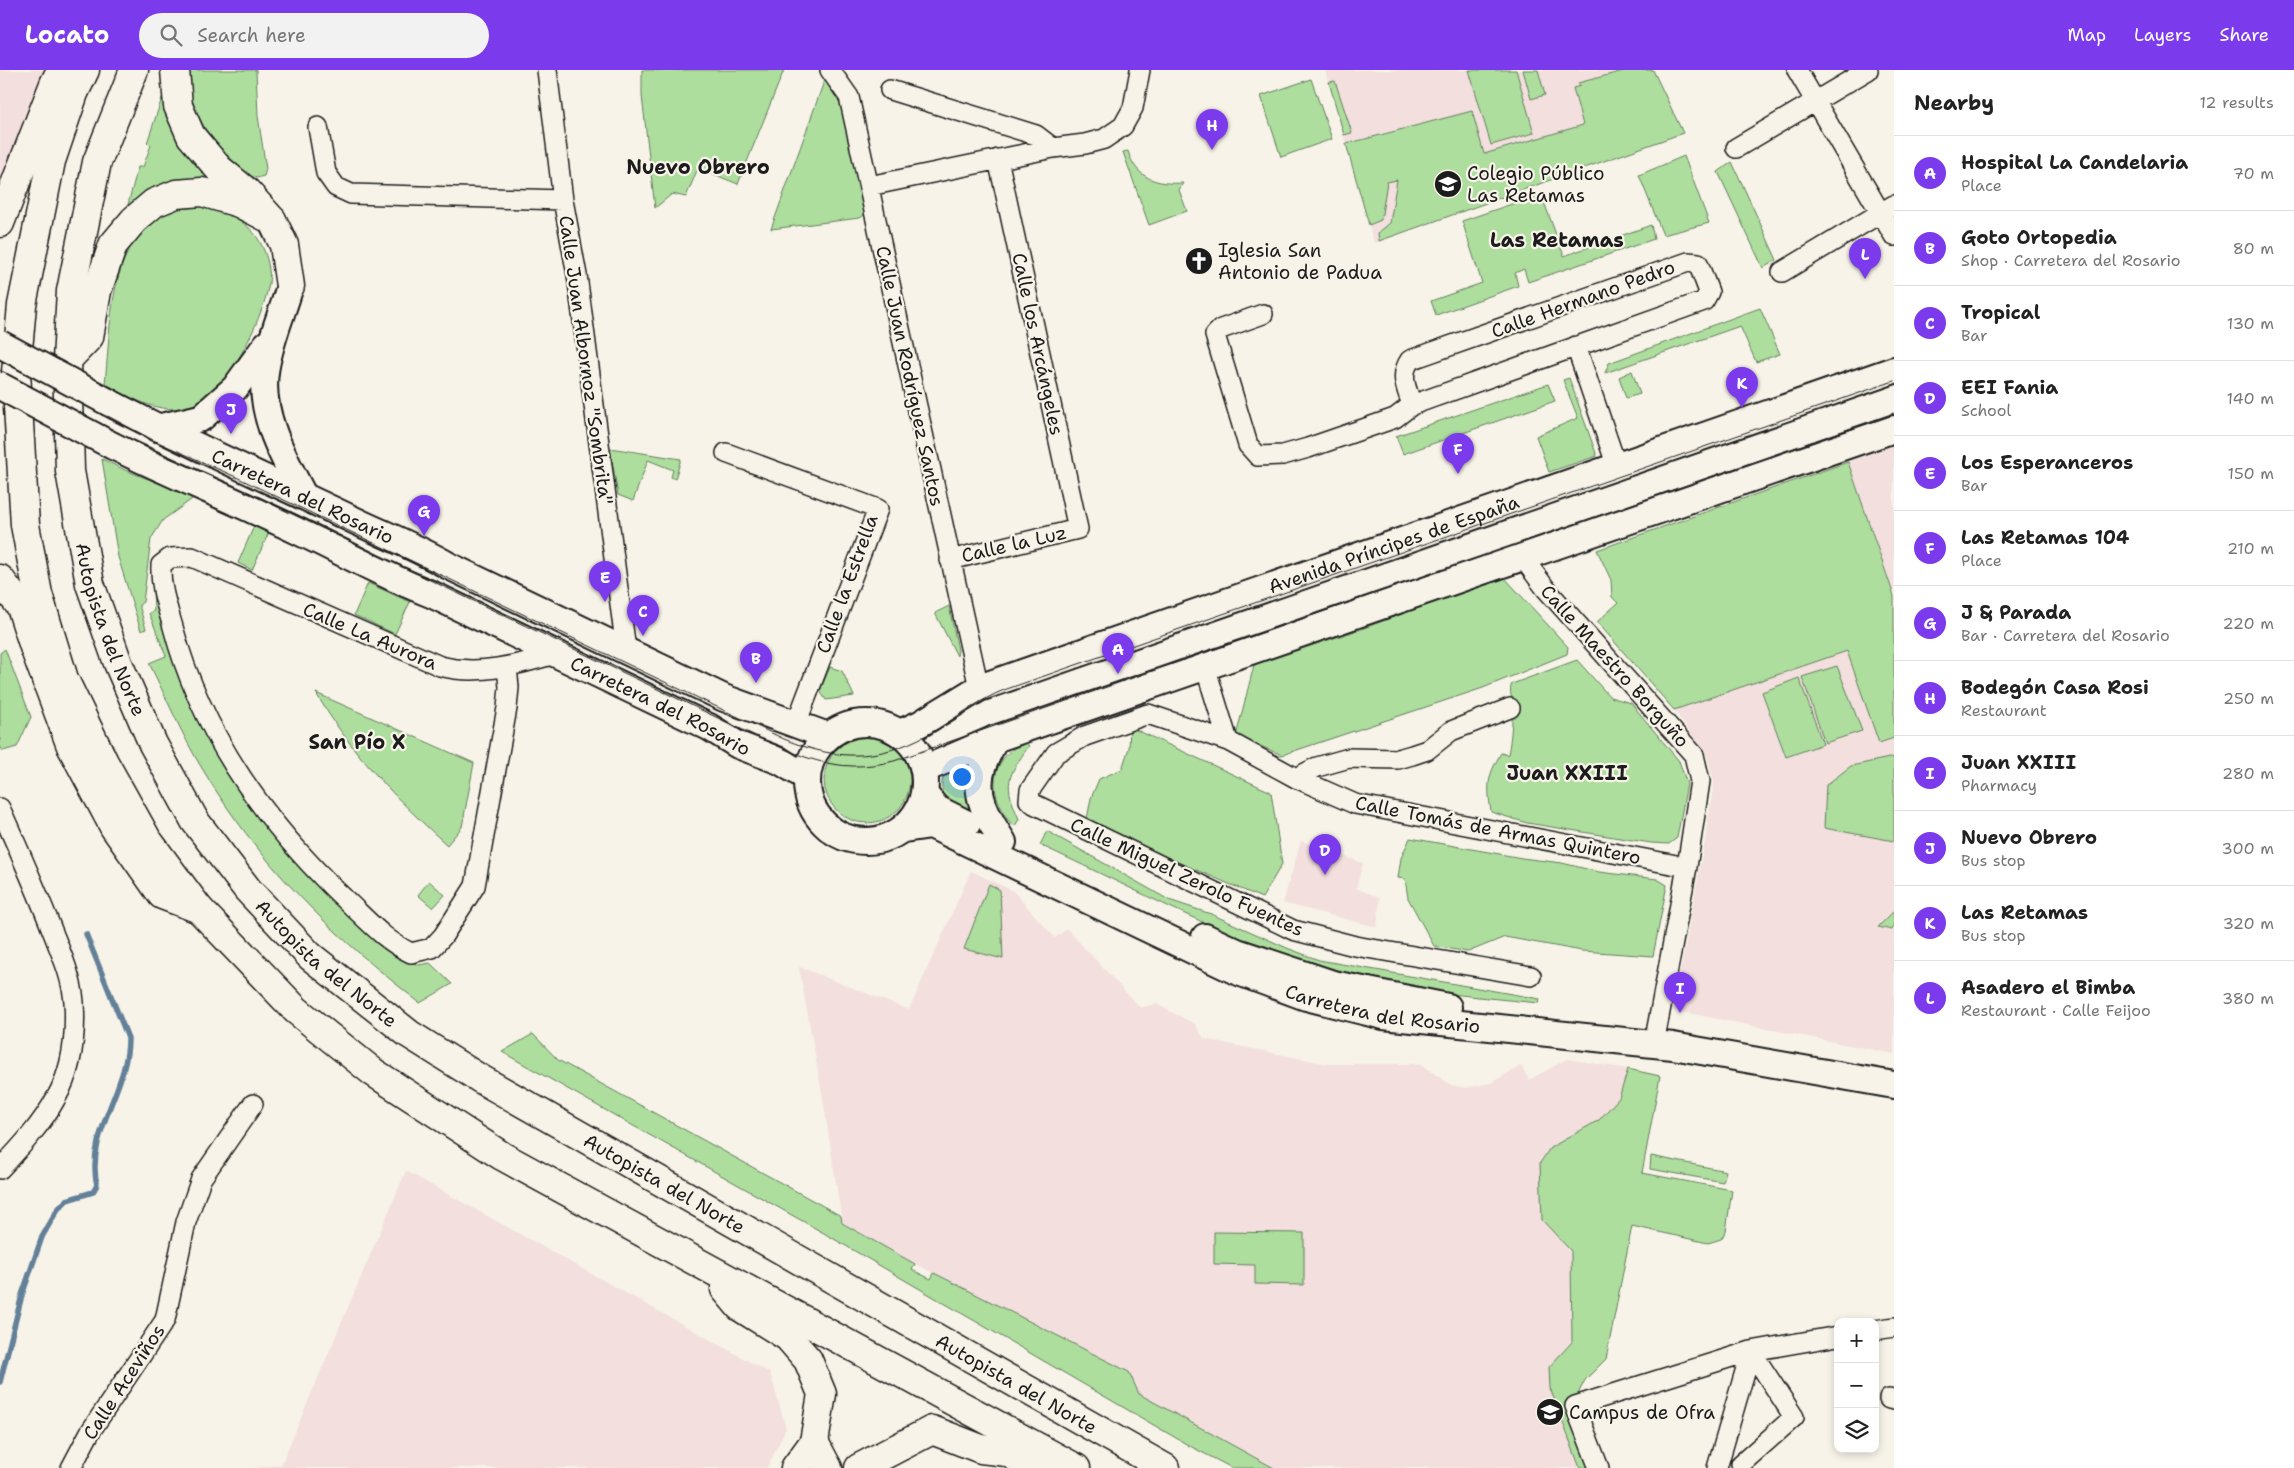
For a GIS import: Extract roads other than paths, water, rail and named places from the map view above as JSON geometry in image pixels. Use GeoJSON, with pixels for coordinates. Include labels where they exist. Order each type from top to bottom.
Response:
{"type":"FeatureCollection","features":[{"type":"Feature","properties":{"kind":"highway"},"geometry":{"type":"LineString","coordinates":[[0,223],[61,70]]}},
{"type":"Feature","properties":{"kind":"highway"},"geometry":{"type":"LineString","coordinates":[[0,427],[51,161],[74,94],[85,70]]}},
{"type":"Feature","properties":{"kind":"highway","name":"Autopista del Norte"},"geometry":{"type":"LineString","coordinates":[[134,70],[97,162],[70,291],[67,360],[72,480],[90,584],[118,663],[153,744],[195,821],[248,890],[310,956],[409,1034],[480,1078],[1166,1468]]}},
{"type":"Feature","properties":{"kind":"highway"},"geometry":{"type":"LineString","coordinates":[[175,70],[178,106],[191,136],[219,169],[247,192],[272,220],[284,245],[290,286]]}},
{"type":"Feature","properties":{"kind":"highway"},"geometry":{"type":"LineString","coordinates":[[67,360],[89,337],[97,291],[112,245],[134,220],[154,203],[176,194],[202,192],[239,202],[272,220]]}},
{"type":"Feature","properties":{"kind":"highway"},"geometry":{"type":"LineString","coordinates":[[8,379],[25,525],[38,594],[64,679],[104,762],[147,839],[198,909],[296,1010],[373,1072],[502,1156],[1076,1468]]}},
{"type":"Feature","properties":{"kind":"highway"},"geometry":{"type":"LineString","coordinates":[[0,579],[22,607],[34,647],[71,746],[114,827],[162,895],[198,909]]}},
{"type":"Feature","properties":{"kind":"highway"},"geometry":{"type":"LineString","coordinates":[[706,1267],[740,1306],[788,1337],[808,1360],[822,1394],[814,1442],[795,1468]]}},
{"type":"Feature","properties":{"kind":"highway"},"geometry":{"type":"LineString","coordinates":[[865,1466],[932,1430],[981,1448],[1007,1452],[1034,1468]]}},
{"type":"Feature","properties":{"kind":"highway"},"geometry":{"type":"LineString","coordinates":[[814,1442],[828,1468]]}},
{"type":"Feature","properties":{"kind":"main road"},"geometry":{"type":"LineString","coordinates":[[290,286],[275,332],[265,372],[265,404],[282,456],[303,495]]}},
{"type":"Feature","properties":{"kind":"main road"},"geometry":{"type":"LineString","coordinates":[[157,428],[201,418],[235,388],[275,332]]}},
{"type":"Feature","properties":{"kind":"main road","name":"Carretera del Rosario"},"geometry":{"type":"LineString","coordinates":[[0,344],[157,428],[421,550],[449,566],[724,698],[828,736]]}},
{"type":"Feature","properties":{"kind":"main road","name":"Avenida Príncipes de España"},"geometry":{"type":"LineString","coordinates":[[900,733],[920,724],[979,688],[1617,467],[1745,420],[1894,370]]}},
{"type":"Feature","properties":{"kind":"main road","name":"Carretera del Rosario"},"geometry":{"type":"LineString","coordinates":[[8,379],[112,446],[299,531],[403,583],[430,594],[709,727],[738,746],[780,761],[806,777]]}},
{"type":"Feature","properties":{"kind":"main road"},"geometry":{"type":"LineString","coordinates":[[925,782],[995,739],[1894,429]]}},
{"type":"Feature","properties":{"kind":"main road"},"geometry":{"type":"LineString","coordinates":[[858,723],[880,724],[900,733],[911,743],[925,782],[918,813],[904,829],[886,839],[860,842],[835,834],[816,814],[807,789],[806,777],[816,750],[828,736],[858,723]]}},
{"type":"Feature","properties":{"kind":"main road"},"geometry":{"type":"LineString","coordinates":[[995,739],[982,769],[979,789],[985,814],[1003,842]]}},
{"type":"Feature","properties":{"kind":"main road","name":"Carretera del Rosario"},"geometry":{"type":"LineString","coordinates":[[925,782],[937,809],[1003,842],[1237,952],[1333,984],[1449,1007],[1894,1070]]}},
{"type":"Feature","properties":{"kind":"main road","name":"Carretera del Rosario"},"geometry":{"type":"LineString","coordinates":[[904,829],[931,825],[1236,971],[1306,997],[1384,1016],[1655,1036],[1683,1047],[1894,1086]]}},
{"type":"Feature","properties":{"kind":"street","name":"Calle Juan Albornoz \"Sombrita\""},"geometry":{"type":"LineString","coordinates":[[547,70],[563,200],[576,275],[626,650]]}},
{"type":"Feature","properties":{"kind":"street","name":"Calle Juan Rodríguez Santos"},"geometry":{"type":"LineString","coordinates":[[830,70],[849,97],[979,688]]}},
{"type":"Feature","properties":{"kind":"street"},"geometry":{"type":"LineString","coordinates":[[869,186],[1053,148],[1098,141],[1123,126],[1133,108],[1140,70]]}},
{"type":"Feature","properties":{"kind":"street"},"geometry":{"type":"LineString","coordinates":[[1797,70],[1815,101],[1887,209],[1894,236]]}},
{"type":"Feature","properties":{"kind":"street"},"geometry":{"type":"LineString","coordinates":[[1736,148],[1868,70]]}},
{"type":"Feature","properties":{"kind":"street"},"geometry":{"type":"LineString","coordinates":[[890,90],[1036,136],[1053,148]]}},
{"type":"Feature","properties":{"kind":"street"},"geometry":{"type":"LineString","coordinates":[[318,127],[326,173],[336,187],[351,194],[563,200]]}},
{"type":"Feature","properties":{"kind":"street","name":"Calle los Arcángeles"},"geometry":{"type":"LineString","coordinates":[[998,159],[1078,529]]}},
{"type":"Feature","properties":{"kind":"street"},"geometry":{"type":"LineString","coordinates":[[1782,272],[1887,209]]}},
{"type":"Feature","properties":{"kind":"street","name":"Calle Hermano Pedro"},"geometry":{"type":"LineString","coordinates":[[1263,314],[1221,329],[1214,335],[1248,445],[1258,456],[1283,455],[1395,418],[1412,405],[1704,301],[1708,292],[1698,263],[1688,262],[1410,360],[1405,367],[1404,381],[1412,405]]}},
{"type":"Feature","properties":{"kind":"street"},"geometry":{"type":"LineString","coordinates":[[1576,346],[1617,467]]}},
{"type":"Feature","properties":{"kind":"street","name":"Calle la Estrella"},"geometry":{"type":"LineString","coordinates":[[726,453],[878,509],[796,724]]}},
{"type":"Feature","properties":{"kind":"street","name":"Calle la Luz"},"geometry":{"type":"LineString","coordinates":[[950,560],[1078,529]]}},
{"type":"Feature","properties":{"kind":"street","name":"Calle La Aurora"},"geometry":{"type":"LineString","coordinates":[[507,667],[509,687],[507,708],[475,886],[443,936],[432,948],[411,953],[392,943],[325,880],[280,832],[241,777],[209,719],[182,661],[160,582],[161,565],[170,558],[192,557],[440,666],[458,671],[507,667],[555,654]]}},
{"type":"Feature","properties":{"kind":"street","name":"Calle Maestro Borguño"},"geometry":{"type":"LineString","coordinates":[[1523,558],[1546,589],[1694,755],[1700,780],[1687,867],[1655,1036]]}},
{"type":"Feature","properties":{"kind":"street"},"geometry":{"type":"LineString","coordinates":[[1205,666],[1228,740]]}},
{"type":"Feature","properties":{"kind":"street"},"geometry":{"type":"LineString","coordinates":[[1296,778],[1317,767],[1349,758],[1398,759],[1412,755],[1427,750],[1452,731],[1510,708]]}},
{"type":"Feature","properties":{"kind":"street","name":"Calle Tomás de Armas Quintero"},"geometry":{"type":"LineString","coordinates":[[1148,714],[1228,740],[1296,778],[1354,804],[1687,867]]}},
{"type":"Feature","properties":{"kind":"street","name":"Calle Miguel Zerolo Fuentes"},"geometry":{"type":"LineString","coordinates":[[1148,714],[1085,736],[1056,753],[1030,790],[1029,800],[1293,930],[1355,946],[1531,976]]}},
{"type":"Feature","properties":{"kind":"street"},"geometry":{"type":"LineString","coordinates":[[0,808],[38,894],[67,967],[74,1001],[73,1036],[68,1068],[56,1098],[32,1133],[0,1169]]}},
{"type":"Feature","properties":{"kind":"street","name":"Calle Aceviños"},"geometry":{"type":"LineString","coordinates":[[71,1468],[90,1432],[165,1320],[186,1222],[202,1180],[253,1104]]}},
{"type":"Feature","properties":{"kind":"street"},"geometry":{"type":"LineString","coordinates":[[1879,1329],[1894,1327]]}},
{"type":"Feature","properties":{"kind":"street"},"geometry":{"type":"LineString","coordinates":[[1599,1468],[1575,1406],[1751,1351],[1834,1337]]}},
{"type":"Feature","properties":{"kind":"street"},"geometry":{"type":"LineString","coordinates":[[1740,1464],[1794,1417],[1751,1351]]}},
{"type":"Feature","properties":{"kind":"street"},"geometry":{"type":"LineString","coordinates":[[1717,1468],[1751,1351]]}},
{"type":"Feature","properties":{"kind":"waterway"},"geometry":{"type":"LineString","coordinates":[[0,1382],[22,1295],[42,1237],[58,1209],[67,1200],[93,1192],[97,1185],[95,1166],[97,1148],[122,1075],[126,1057],[128,1038],[86,934]]}},
{"type":"Feature","properties":{"kind":"tram line"},"geometry":{"type":"LineString","coordinates":[[0,359],[153,440],[236,477],[784,739],[805,747],[844,755],[863,755],[900,747],[919,739],[1004,690],[1894,381]]}},
{"type":"Feature","properties":{"kind":"tram line"},"geometry":{"type":"LineString","coordinates":[[0,370],[151,450],[238,488],[764,740],[817,761],[853,766],[894,761],[1894,413]]}},
{"type":"Feature","properties":{"kind":"place","name":"Bodegón Casa Rosi"},"geometry":{"type":"Point","coordinates":[1212,150]}},
{"type":"Feature","properties":{"kind":"place","name":"Colegio Público Las Retamas"},"geometry":{"type":"Point","coordinates":[1448,184]}},
{"type":"Feature","properties":{"kind":"place","name":"Iglesia San Antonio de Padua"},"geometry":{"type":"Point","coordinates":[1199,261]}},
{"type":"Feature","properties":{"kind":"place","name":"Asadero el Bimba"},"geometry":{"type":"Point","coordinates":[1865,279]}},
{"type":"Feature","properties":{"kind":"place","name":"Las Retamas"},"geometry":{"type":"Point","coordinates":[1742,408]}},
{"type":"Feature","properties":{"kind":"place","name":"Nuevo Obrero"},"geometry":{"type":"Point","coordinates":[231,434]}},
{"type":"Feature","properties":{"kind":"place","name":"Las Retamas 104"},"geometry":{"type":"Point","coordinates":[1458,474]}},
{"type":"Feature","properties":{"kind":"place","name":"J & Parada"},"geometry":{"type":"Point","coordinates":[424,536]}},
{"type":"Feature","properties":{"kind":"place","name":"Los Esperanceros"},"geometry":{"type":"Point","coordinates":[605,602]}},
{"type":"Feature","properties":{"kind":"place","name":"Tropical"},"geometry":{"type":"Point","coordinates":[643,636]}},
{"type":"Feature","properties":{"kind":"place","name":"Hospital La Candelaria"},"geometry":{"type":"Point","coordinates":[1118,674]}},
{"type":"Feature","properties":{"kind":"place","name":"Goto Ortopedia"},"geometry":{"type":"Point","coordinates":[756,683]}},
{"type":"Feature","properties":{"kind":"place","name":"EEI Fania"},"geometry":{"type":"Point","coordinates":[1325,875]}},
{"type":"Feature","properties":{"kind":"place","name":"Juan XXIII"},"geometry":{"type":"Point","coordinates":[1680,1013]}},
{"type":"Feature","properties":{"kind":"place","name":"Campus de Ofra"},"geometry":{"type":"Point","coordinates":[1550,1412]}},
{"type":"Feature","properties":{"kind":"district","name":"Nuevo Obrero"},"geometry":{"type":"Point","coordinates":[698,167]}},
{"type":"Feature","properties":{"kind":"district","name":"Las Retamas"},"geometry":{"type":"Point","coordinates":[1557,240]}},
{"type":"Feature","properties":{"kind":"district","name":"San Pío X"},"geometry":{"type":"Point","coordinates":[357,742]}},
{"type":"Feature","properties":{"kind":"district","name":"Juan XXIII"},"geometry":{"type":"Point","coordinates":[1567,773]}}]}
